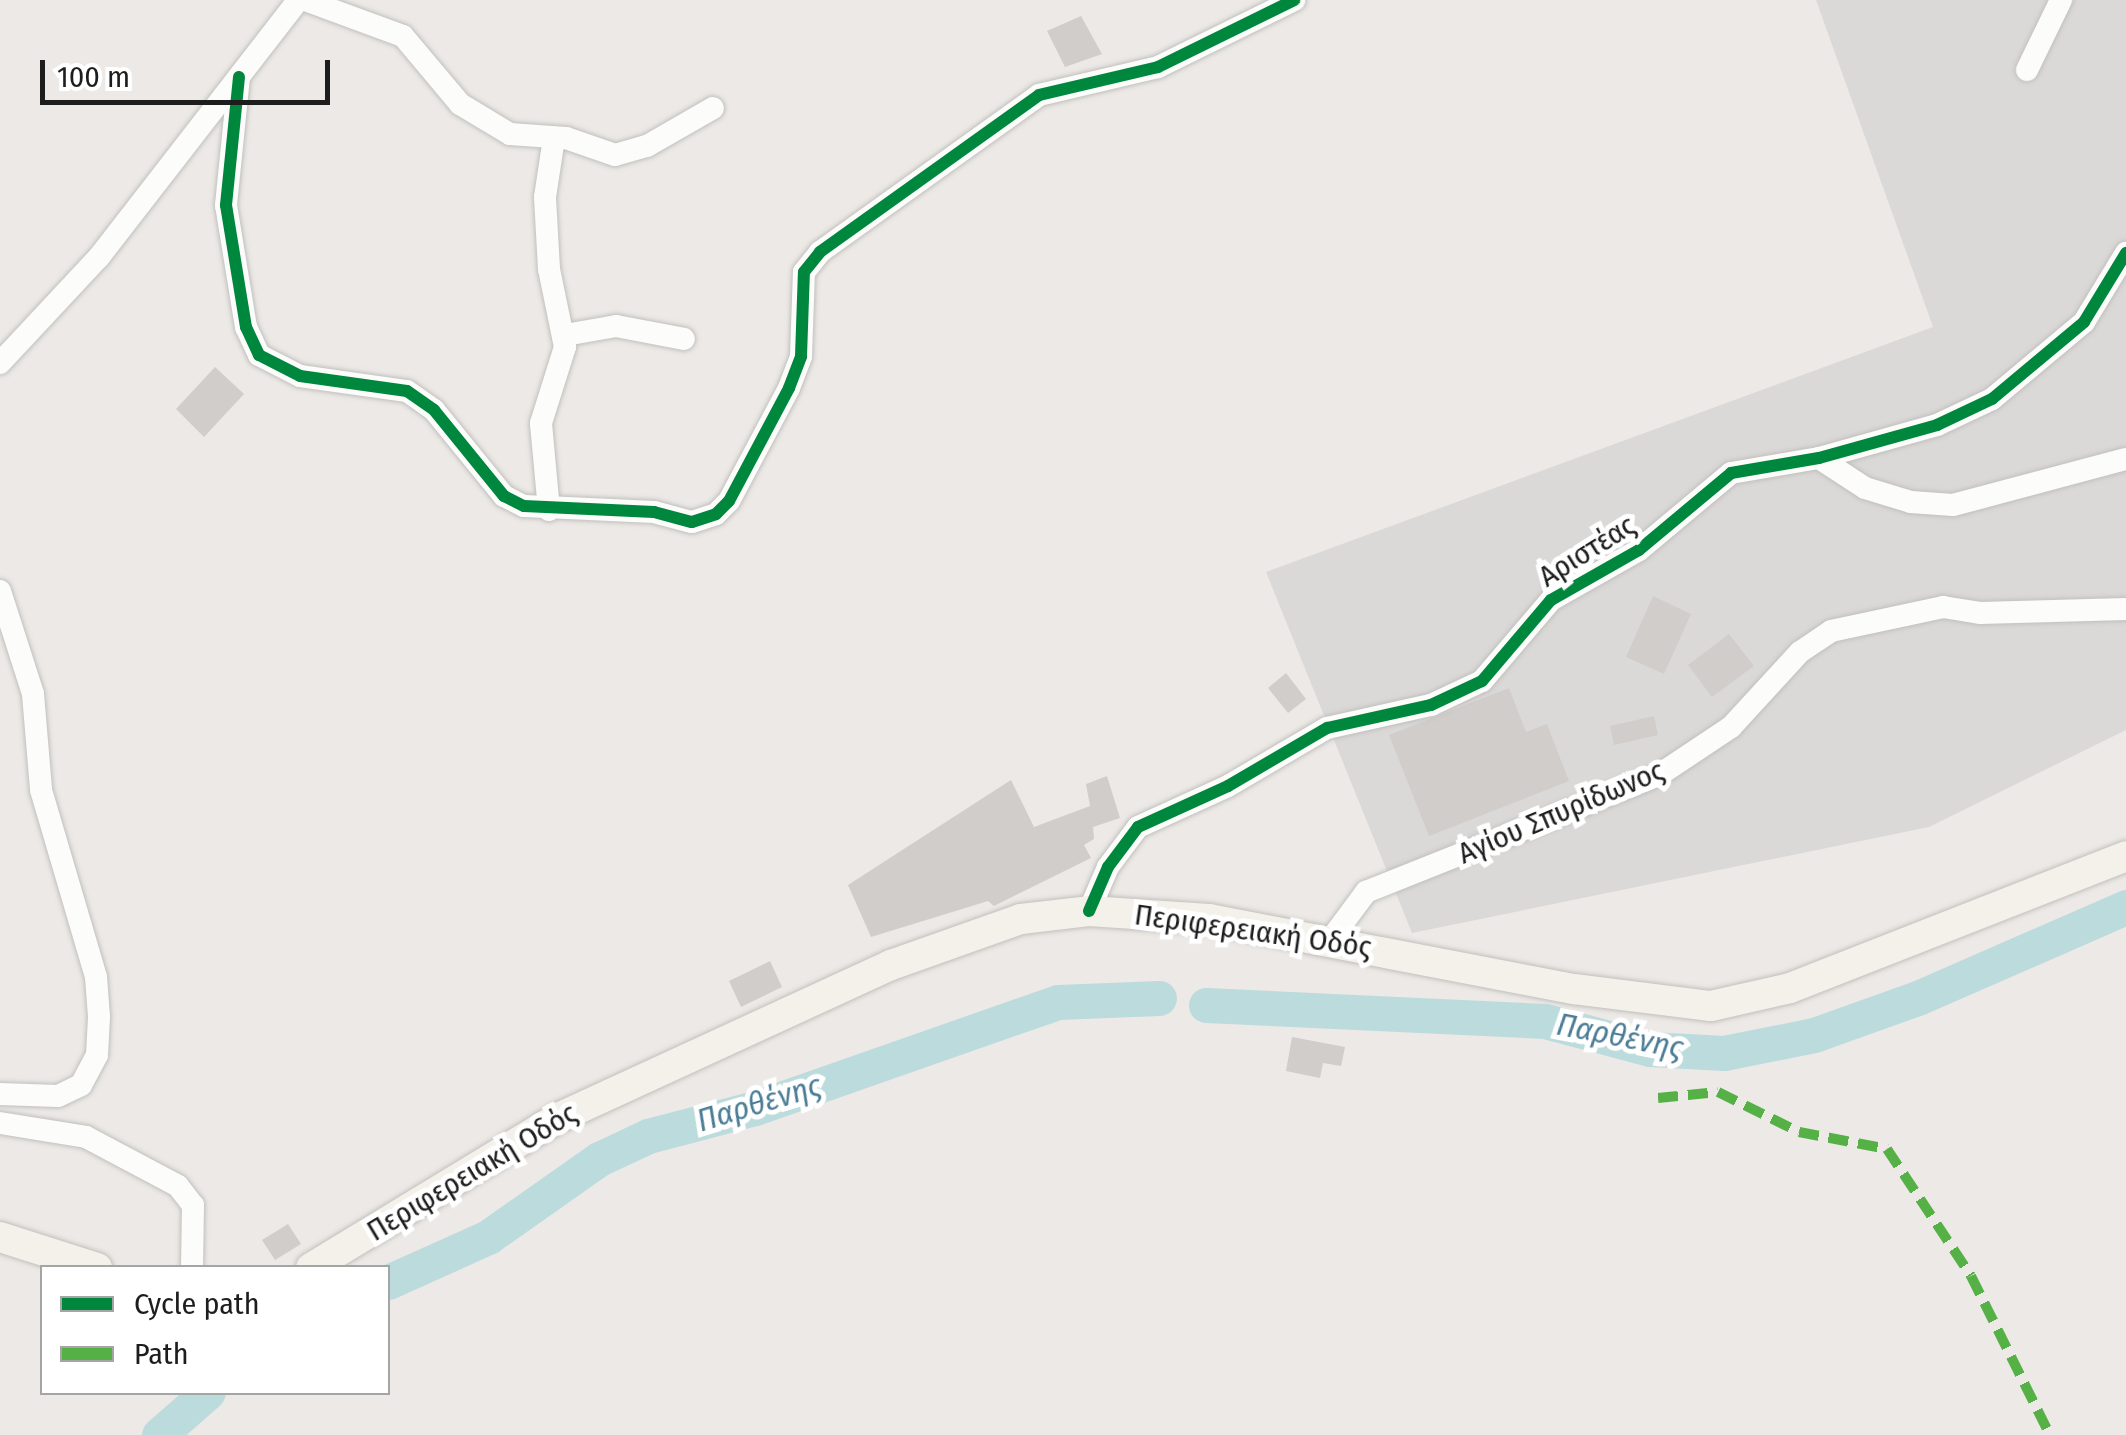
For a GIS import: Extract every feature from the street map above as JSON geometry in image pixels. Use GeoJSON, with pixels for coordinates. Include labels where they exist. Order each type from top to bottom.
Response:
{"type":"FeatureCollection","features":[{"type":"Feature","properties":{"kind":"main road","name":"Περιφερειακή Οδός"},"geometry":{"type":"LineString","coordinates":[[316,1265],[558,1118],[945,942],[1021,919],[1090,911],[1209,919],[1331,938],[1574,990],[1711,1006],[1779,992],[2126,856]]}},
{"type":"Feature","properties":{"kind":"main road"},"geometry":{"type":"LineString","coordinates":[[0,1237],[89,1265]]}},
{"type":"Feature","properties":{"kind":"street"},"geometry":{"type":"LineString","coordinates":[[0,363],[100,257],[301,0],[403,36],[460,104],[495,128],[554,138],[602,154],[632,152],[713,108]]}},
{"type":"Feature","properties":{"kind":"street"},"geometry":{"type":"LineString","coordinates":[[239,77],[226,205],[251,344],[286,372],[407,391],[434,410],[504,496],[550,510],[654,512],[692,522],[716,514],[789,388],[801,356],[804,272],[820,252],[1040,95],[1158,67],[1294,0]]}},
{"type":"Feature","properties":{"kind":"street"},"geometry":{"type":"LineString","coordinates":[[2028,70],[2061,0]]}},
{"type":"Feature","properties":{"kind":"street"},"geometry":{"type":"LineString","coordinates":[[550,510],[541,423],[564,360],[565,335],[549,269],[544,197],[554,138]]}},
{"type":"Feature","properties":{"kind":"street","name":"Αριστέας"},"geometry":{"type":"LineString","coordinates":[[1090,911],[1108,868],[1138,827],[1228,786],[1328,728],[1456,696],[1498,666],[1551,600],[1638,550],[1740,468],[1819,458],[1937,425],[1992,398],[2084,322],[2126,253]]}},
{"type":"Feature","properties":{"kind":"street"},"geometry":{"type":"LineString","coordinates":[[565,335],[616,326],[684,339]]}},
{"type":"Feature","properties":{"kind":"street"},"geometry":{"type":"LineString","coordinates":[[1819,458],[1865,488],[1910,502],[1953,505],[2126,459]]}},
{"type":"Feature","properties":{"kind":"street"},"geometry":{"type":"LineString","coordinates":[[0,591],[33,694],[40,790],[96,977],[99,1017],[97,1055],[82,1085],[58,1096],[0,1094]]}},
{"type":"Feature","properties":{"kind":"street","name":"Αγίου Σπυρίδωνος"},"geometry":{"type":"LineString","coordinates":[[1331,938],[1366,892],[1659,775],[1731,727],[1800,652],[1831,631],[1943,607],[1980,613],[2126,609]]}},
{"type":"Feature","properties":{"kind":"street"},"geometry":{"type":"LineString","coordinates":[[0,1123],[86,1137],[187,1193],[193,1205],[192,1265]]}},
{"type":"Feature","properties":{"kind":"shaded area"},"geometry":{"type":"Polygon","coordinates":[[[1816,0],[2126,0],[2126,730],[1929,827],[1412,933],[1266,572],[1933,327],[1816,0]]]}},
{"type":"Feature","properties":{"kind":"building"},"geometry":{"type":"Polygon","coordinates":[[[1081,16],[1102,54],[1065,67],[1047,31],[1081,16]]]}},
{"type":"Feature","properties":{"kind":"building"},"geometry":{"type":"Polygon","coordinates":[[[215,367],[244,394],[204,437],[176,409],[215,367]]]}},
{"type":"Feature","properties":{"kind":"building"},"geometry":{"type":"Polygon","coordinates":[[[1653,596],[1691,614],[1664,674],[1626,657],[1653,596]]]}},
{"type":"Feature","properties":{"kind":"building"},"geometry":{"type":"Polygon","coordinates":[[[1729,634],[1754,666],[1712,697],[1688,665],[1729,634]]]}},
{"type":"Feature","properties":{"kind":"building"},"geometry":{"type":"Polygon","coordinates":[[[1286,673],[1306,699],[1288,713],[1268,688],[1286,673]]]}},
{"type":"Feature","properties":{"kind":"building"},"geometry":{"type":"Polygon","coordinates":[[[1509,688],[1526,732],[1547,724],[1569,781],[1429,836],[1389,735],[1509,688]]]}},
{"type":"Feature","properties":{"kind":"building"},"geometry":{"type":"Polygon","coordinates":[[[1654,716],[1658,735],[1614,745],[1610,726],[1654,716]]]}},
{"type":"Feature","properties":{"kind":"building"},"geometry":{"type":"Polygon","coordinates":[[[1107,776],[1120,818],[1093,827],[1094,839],[1084,845],[1091,858],[994,906],[988,901],[871,937],[848,885],[1011,780],[1034,827],[1090,806],[1086,784],[1107,776]]]}},
{"type":"Feature","properties":{"kind":"building"},"geometry":{"type":"Polygon","coordinates":[[[770,961],[782,987],[741,1007],[729,981],[770,961]]]}},
{"type":"Feature","properties":{"kind":"building"},"geometry":{"type":"Polygon","coordinates":[[[1292,1037],[1345,1047],[1341,1066],[1323,1063],[1320,1078],[1286,1071],[1292,1037]]]}},
{"type":"Feature","properties":{"kind":"building"},"geometry":{"type":"Polygon","coordinates":[[[288,1224],[301,1244],[275,1260],[262,1240],[288,1224]]]}},
{"type":"Feature","properties":{"kind":"waterway","name":"Παρθένης"},"geometry":{"type":"LineString","coordinates":[[1206,1005],[1545,1021],[1650,1049],[1724,1053],[1814,1035],[1920,997],[2126,907]]}},
{"type":"Feature","properties":{"kind":"waterway","name":"Παρθένης"},"geometry":{"type":"LineString","coordinates":[[390,1281],[488,1237],[599,1159],[648,1136],[755,1108],[1058,1002],[1159,998]]}},
{"type":"Feature","properties":{"kind":"waterway","name":"Παρθένης"},"geometry":{"type":"LineString","coordinates":[[159,1435],[205,1395]]}},
{"type":"Feature","properties":{"kind":"marked path"},"geometry":{"type":"LineString","coordinates":[[1658,1098],[1718,1092],[1799,1132],[1887,1149],[1971,1276],[2050,1435]]}},
{"type":"Feature","properties":{"kind":"cycle path"},"geometry":{"type":"LineString","coordinates":[[239,77],[226,205],[246,327],[259,355],[300,376],[407,391],[434,410],[504,496],[524,506],[654,512],[692,522],[716,514],[729,501],[789,388],[801,356],[804,272],[820,252],[1039,95],[1158,67],[1294,0]]}},
{"type":"Feature","properties":{"kind":"cycle path"},"geometry":{"type":"LineString","coordinates":[[1089,911],[1108,867],[1138,827],[1228,786],[1327,728],[1431,705],[1482,681],[1551,600],[1639,550],[1731,473],[1819,458],[1937,425],[1992,399],[2084,322],[2126,253]]}}]}
